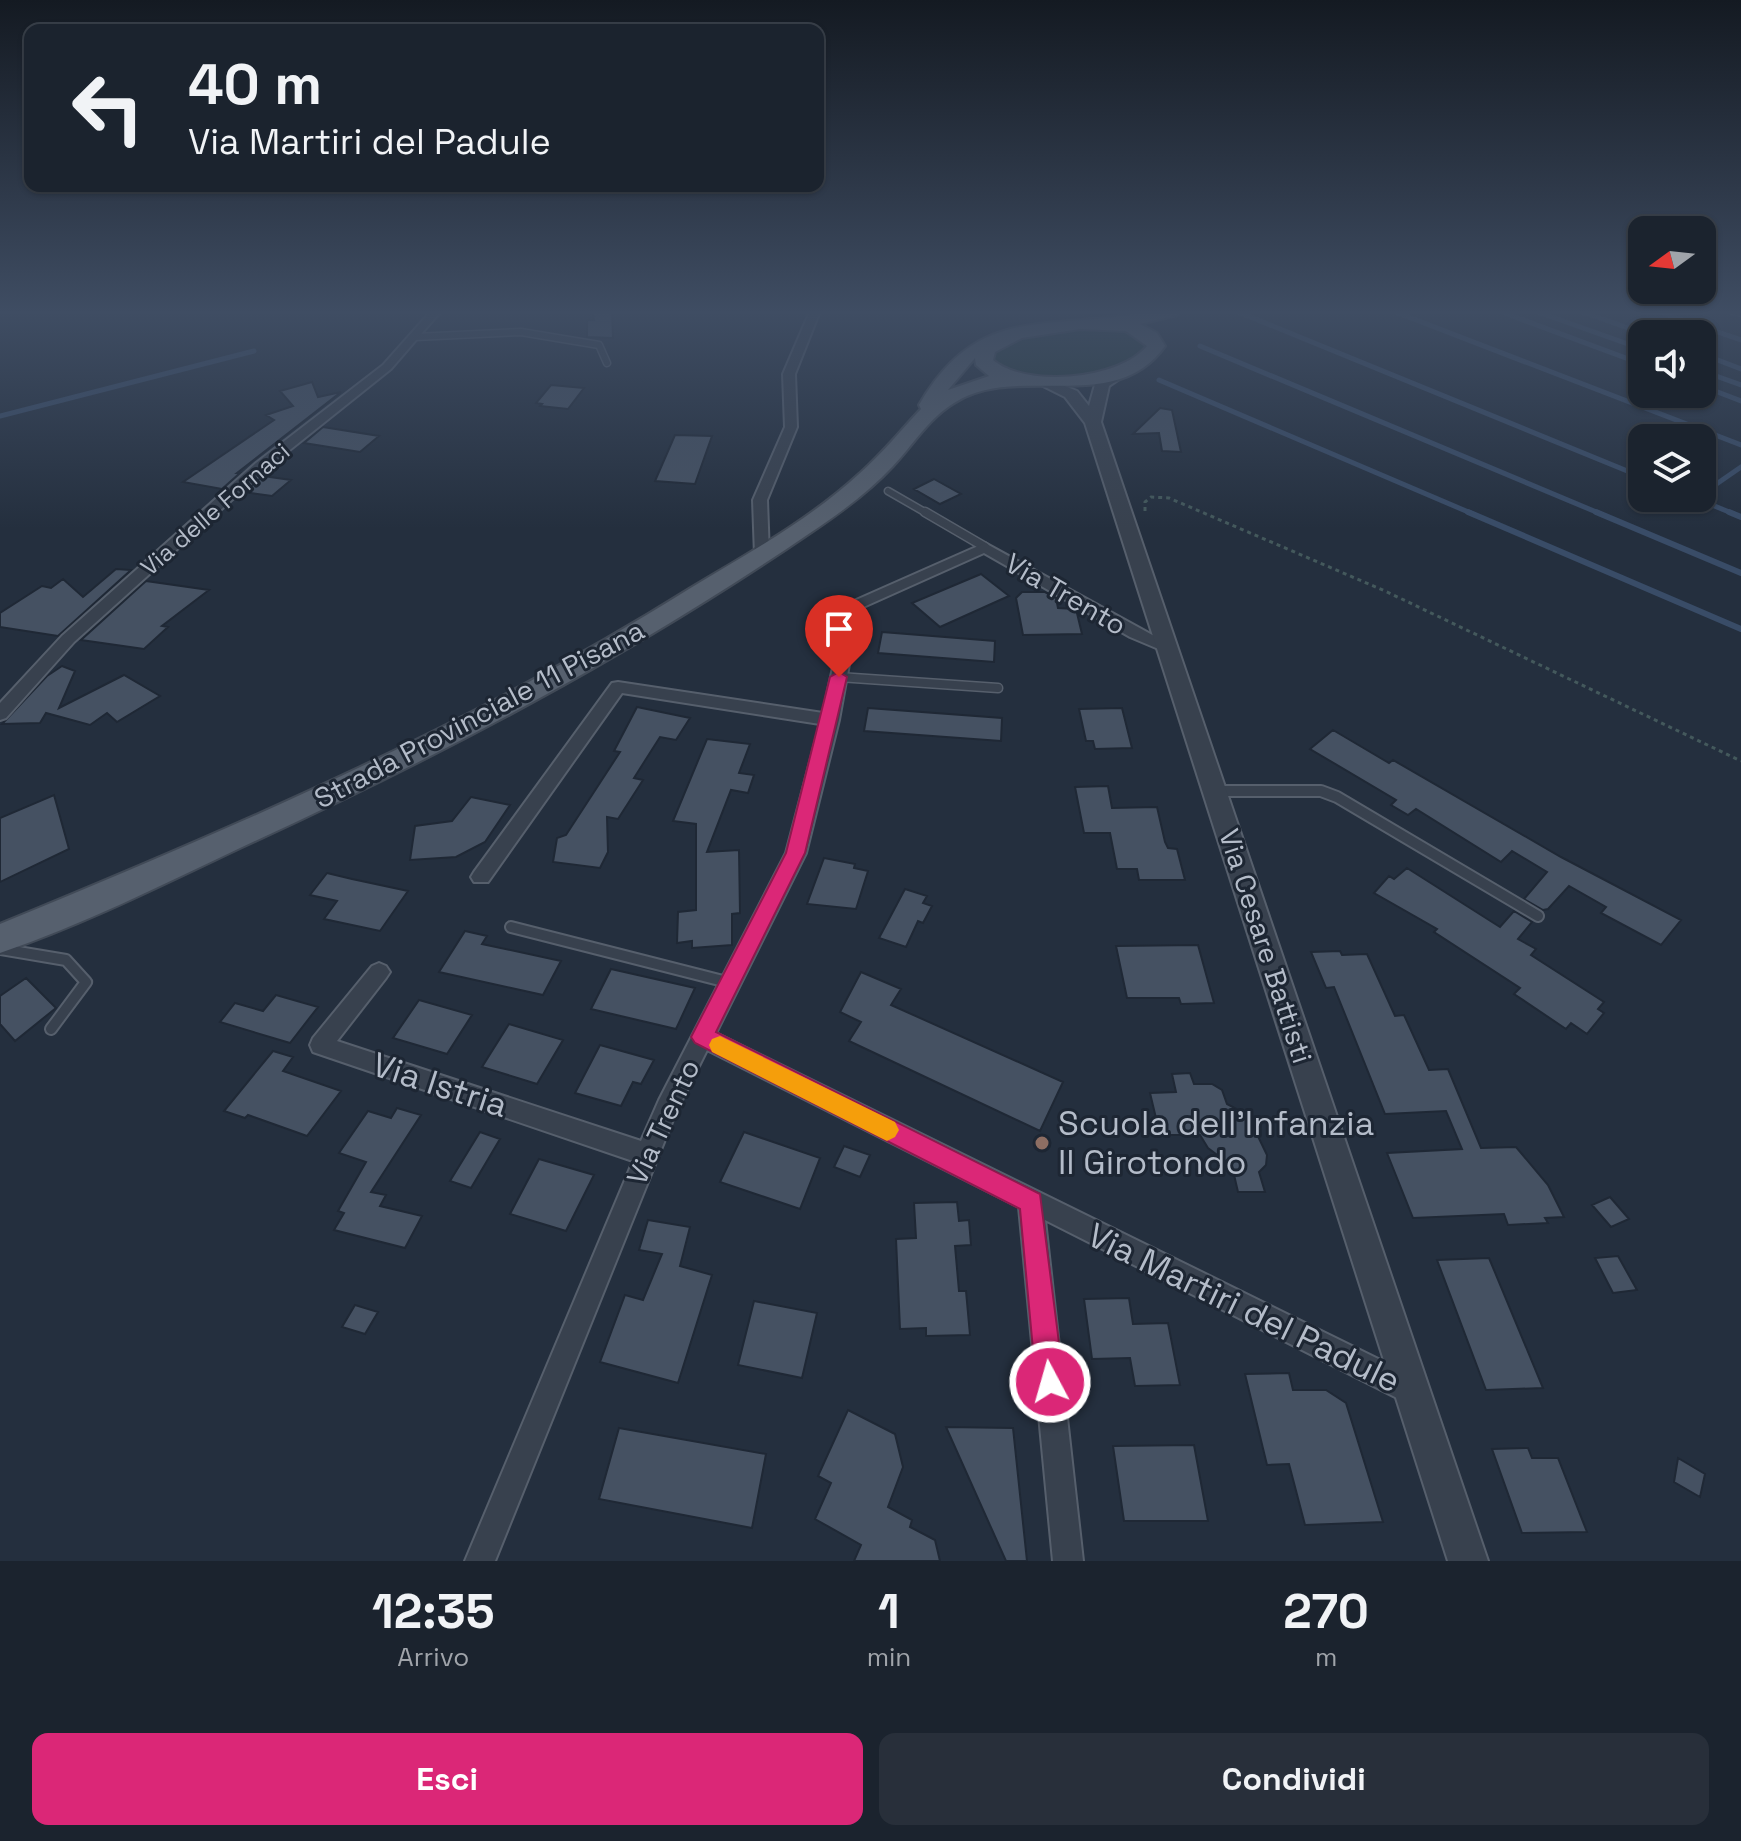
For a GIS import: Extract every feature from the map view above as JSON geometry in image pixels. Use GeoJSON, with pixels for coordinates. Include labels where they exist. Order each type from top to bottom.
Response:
{"type":"FeatureCollection","features":[{"type":"Feature","properties":{"kind":"main road","name":"Strada Provinciale 11 Pisana"},"geometry":{"type":"LineString","coordinates":[[918,424],[941,384]]}},
{"type":"Feature","properties":{"kind":"main road","name":"Strada Provinciale 11 Pisana"},"geometry":{"type":"LineString","coordinates":[[0,939],[279,818],[429,747],[567,673],[762,555],[846,497],[934,406],[957,389],[986,384]]}},
{"type":"Feature","properties":{"kind":"street","name":"Via delle Fornaci"},"geometry":{"type":"LineString","coordinates":[[0,714],[68,639],[261,466],[366,384]]}},
{"type":"Feature","properties":{"kind":"street"},"geometry":{"type":"LineString","coordinates":[[762,555],[760,500],[791,427],[789,384]]}},
{"type":"Feature","properties":{"kind":"street","name":"Via Cesare Battisti"},"geometry":{"type":"LineString","coordinates":[[1047,384],[1071,394],[1093,422],[1468,1561]]}},
{"type":"Feature","properties":{"kind":"street","name":"Via Cesare Battisti"},"geometry":{"type":"LineString","coordinates":[[1093,422],[1102,384]]}},
{"type":"Feature","properties":{"kind":"street","name":"Via Trento"},"geometry":{"type":"LineString","coordinates":[[480,1561],[646,1154],[796,853],[830,720],[852,607],[985,547],[1136,634],[1168,648]]}},
{"type":"Feature","properties":{"kind":"street"},"geometry":{"type":"LineString","coordinates":[[481,877],[618,687],[830,720]]}},
{"type":"Feature","properties":{"kind":"street","name":"Via Istria"},"geometry":{"type":"LineString","coordinates":[[379,972],[321,1045],[646,1154]]}},
{"type":"Feature","properties":{"kind":"street","name":"Via Martiri del Padule"},"geometry":{"type":"LineString","coordinates":[[703,1037],[1414,1391]]}},
{"type":"Feature","properties":{"kind":"street"},"geometry":{"type":"LineString","coordinates":[[1031,1202],[1068,1561]]}},
{"type":"Feature","properties":{"kind":"lane"},"geometry":{"type":"LineString","coordinates":[[888,491],[985,547]]}},
{"type":"Feature","properties":{"kind":"lane"},"geometry":{"type":"LineString","coordinates":[[839,677],[998,688]]}},
{"type":"Feature","properties":{"kind":"lane"},"geometry":{"type":"LineString","coordinates":[[1215,791],[1321,791],[1337,797],[1538,916]]}},
{"type":"Feature","properties":{"kind":"lane"},"geometry":{"type":"LineString","coordinates":[[511,927],[731,983]]}},
{"type":"Feature","properties":{"kind":"lane"},"geometry":{"type":"LineString","coordinates":[[0,949],[66,960],[86,982],[51,1029]]}},
{"type":"Feature","properties":{"kind":"path"},"geometry":{"type":"LineString","coordinates":[[1144,517],[1145,502],[1151,497],[1169,498],[1385,591],[1741,761]]}},
{"type":"Feature","properties":{"kind":"building"},"geometry":{"type":"Polygon","coordinates":[[[313,384],[318,397],[341,392],[237,473],[240,473],[222,489],[183,482],[274,420],[266,415],[293,406],[280,391],[313,384]]]}},
{"type":"Feature","properties":{"kind":"building"},"geometry":{"type":"Polygon","coordinates":[[[551,385],[584,388],[568,409],[540,406],[542,404],[536,403],[551,385]]]}},
{"type":"Feature","properties":{"kind":"building"},"geometry":{"type":"Polygon","coordinates":[[[1160,408],[1172,410],[1181,452],[1162,451],[1159,433],[1133,434],[1160,408]]]}},
{"type":"Feature","properties":{"kind":"building"},"geometry":{"type":"Polygon","coordinates":[[[323,427],[379,436],[360,452],[304,443],[323,427]]]}},
{"type":"Feature","properties":{"kind":"building"},"geometry":{"type":"Polygon","coordinates":[[[675,435],[712,436],[695,484],[655,481],[675,435]]]}},
{"type":"Feature","properties":{"kind":"building"},"geometry":{"type":"Polygon","coordinates":[[[263,476],[291,480],[272,496],[244,492],[263,476]]]}},
{"type":"Feature","properties":{"kind":"building"},"geometry":{"type":"Polygon","coordinates":[[[934,479],[961,494],[940,504],[914,489],[934,479]]]}},
{"type":"Feature","properties":{"kind":"building"},"geometry":{"type":"Polygon","coordinates":[[[116,569],[131,570],[58,636],[0,627],[0,613],[42,586],[51,588],[63,579],[83,597],[116,569]]]}},
{"type":"Feature","properties":{"kind":"building"},"geometry":{"type":"Polygon","coordinates":[[[981,574],[1009,596],[940,627],[912,603],[981,574]]]}},
{"type":"Feature","properties":{"kind":"building"},"geometry":{"type":"Polygon","coordinates":[[[146,581],[209,590],[162,626],[168,627],[144,649],[81,640],[146,581]]]}},
{"type":"Feature","properties":{"kind":"building"},"geometry":{"type":"Polygon","coordinates":[[[1022,592],[1045,592],[1056,598],[1058,608],[1076,609],[1082,634],[1023,635],[1016,598],[1022,592]]]}},
{"type":"Feature","properties":{"kind":"building"},"geometry":{"type":"Polygon","coordinates":[[[882,632],[995,641],[994,662],[878,653],[882,632]]]}},
{"type":"Feature","properties":{"kind":"building"},"geometry":{"type":"Polygon","coordinates":[[[62,666],[75,671],[59,708],[124,675],[160,696],[117,722],[107,713],[90,725],[46,713],[40,723],[2,724],[47,676],[62,666]]]}},
{"type":"Feature","properties":{"kind":"building"},"geometry":{"type":"Polygon","coordinates":[[[637,707],[690,718],[676,740],[660,737],[634,778],[643,780],[618,819],[607,817],[608,852],[600,868],[553,862],[557,838],[566,835],[620,752],[614,751],[637,707]]]}},
{"type":"Feature","properties":{"kind":"building"},"geometry":{"type":"Polygon","coordinates":[[[868,708],[1002,718],[1001,741],[864,731],[868,708]]]}},
{"type":"Feature","properties":{"kind":"building"},"geometry":{"type":"Polygon","coordinates":[[[1122,708],[1132,748],[1095,749],[1093,741],[1086,741],[1079,709],[1122,708]]]}},
{"type":"Feature","properties":{"kind":"building"},"geometry":{"type":"Polygon","coordinates":[[[1333,730],[1389,763],[1393,760],[1561,857],[1681,920],[1661,945],[1601,913],[1606,907],[1569,886],[1548,909],[1543,910],[1524,899],[1547,872],[1512,851],[1501,862],[1416,809],[1408,815],[1391,805],[1396,800],[1310,749],[1333,730]]]}},
{"type":"Feature","properties":{"kind":"building"},"geometry":{"type":"Polygon","coordinates":[[[707,739],[750,744],[739,773],[754,775],[748,793],[731,790],[707,852],[739,850],[740,913],[732,914],[732,945],[692,948],[692,941],[677,943],[678,912],[696,910],[696,824],[673,821],[707,739]]]}},
{"type":"Feature","properties":{"kind":"building"},"geometry":{"type":"Polygon","coordinates":[[[1108,786],[1112,808],[1157,807],[1165,842],[1168,848],[1177,849],[1185,880],[1139,880],[1137,869],[1117,869],[1110,833],[1084,833],[1075,787],[1108,786]]]}},
{"type":"Feature","properties":{"kind":"building"},"geometry":{"type":"Polygon","coordinates":[[[54,795],[69,849],[0,882],[0,818],[54,795]]]}},
{"type":"Feature","properties":{"kind":"building"},"geometry":{"type":"Polygon","coordinates":[[[471,797],[510,805],[485,842],[456,857],[410,860],[415,826],[452,821],[471,797]]]}},
{"type":"Feature","properties":{"kind":"building"},"geometry":{"type":"Polygon","coordinates":[[[824,858],[855,864],[854,868],[868,871],[856,909],[807,904],[824,858]]]}},
{"type":"Feature","properties":{"kind":"building"},"geometry":{"type":"Polygon","coordinates":[[[1407,868],[1500,927],[1514,911],[1532,922],[1518,939],[1536,949],[1531,955],[1604,1002],[1598,1009],[1604,1013],[1587,1034],[1571,1023],[1566,1029],[1514,994],[1520,988],[1434,932],[1437,929],[1374,893],[1389,876],[1394,879],[1407,868]]]}},
{"type":"Feature","properties":{"kind":"building"},"geometry":{"type":"Polygon","coordinates":[[[327,873],[408,891],[380,931],[324,919],[337,901],[310,895],[327,873]]]}},
{"type":"Feature","properties":{"kind":"building"},"geometry":{"type":"Polygon","coordinates":[[[905,889],[927,896],[923,903],[932,906],[923,923],[918,921],[906,947],[879,938],[905,889]]]}},
{"type":"Feature","properties":{"kind":"building"},"geometry":{"type":"Polygon","coordinates":[[[465,931],[487,936],[482,944],[561,961],[543,995],[439,972],[465,931]]]}},
{"type":"Feature","properties":{"kind":"building"},"geometry":{"type":"Polygon","coordinates":[[[1198,945],[1214,1003],[1181,1004],[1179,998],[1127,998],[1116,946],[1198,945]]]}},
{"type":"Feature","properties":{"kind":"building"},"geometry":{"type":"Polygon","coordinates":[[[1340,951],[1342,955],[1367,954],[1395,1016],[1404,1015],[1429,1070],[1448,1069],[1481,1148],[1516,1147],[1548,1185],[1564,1217],[1545,1218],[1548,1223],[1508,1225],[1504,1214],[1413,1218],[1387,1153],[1462,1149],[1446,1111],[1385,1114],[1334,987],[1326,988],[1311,952],[1340,951]]]}},
{"type":"Feature","properties":{"kind":"building"},"geometry":{"type":"Polygon","coordinates":[[[611,969],[695,988],[676,1029],[591,1009],[611,969]]]}},
{"type":"Feature","properties":{"kind":"building"},"geometry":{"type":"Polygon","coordinates":[[[861,972],[901,989],[891,1005],[1063,1082],[1040,1131],[849,1041],[861,1022],[840,1012],[861,972]]]}},
{"type":"Feature","properties":{"kind":"building"},"geometry":{"type":"Polygon","coordinates":[[[26,978],[56,1008],[15,1041],[0,1024],[0,996],[26,978]]]}},
{"type":"Feature","properties":{"kind":"building"},"geometry":{"type":"Polygon","coordinates":[[[276,995],[318,1007],[290,1043],[220,1022],[235,1003],[263,1011],[276,995]]]}},
{"type":"Feature","properties":{"kind":"building"},"geometry":{"type":"Polygon","coordinates":[[[419,1000],[472,1015],[447,1054],[393,1038],[419,1000]]]}},
{"type":"Feature","properties":{"kind":"building"},"geometry":{"type":"Polygon","coordinates":[[[509,1024],[563,1040],[537,1084],[482,1067],[509,1024]]]}},
{"type":"Feature","properties":{"kind":"building"},"geometry":{"type":"Polygon","coordinates":[[[600,1045],[654,1060],[641,1084],[633,1082],[621,1106],[575,1093],[600,1045]]]}},
{"type":"Feature","properties":{"kind":"building"},"geometry":{"type":"Polygon","coordinates":[[[273,1051],[293,1057],[283,1071],[341,1091],[307,1136],[248,1115],[245,1118],[224,1111],[273,1051]]]}},
{"type":"Feature","properties":{"kind":"building"},"geometry":{"type":"Polygon","coordinates":[[[1190,1073],[1194,1084],[1212,1084],[1222,1090],[1227,1104],[1246,1114],[1267,1155],[1266,1165],[1259,1172],[1265,1192],[1238,1192],[1232,1166],[1208,1148],[1200,1135],[1160,1135],[1150,1093],[1176,1092],[1172,1074],[1190,1073]]]}},
{"type":"Feature","properties":{"kind":"building"},"geometry":{"type":"Polygon","coordinates":[[[397,1108],[421,1115],[371,1192],[386,1195],[380,1206],[422,1216],[405,1248],[334,1230],[344,1213],[338,1211],[366,1162],[339,1153],[368,1111],[391,1118],[397,1108]]]}},
{"type":"Feature","properties":{"kind":"building"},"geometry":{"type":"Polygon","coordinates":[[[480,1132],[500,1139],[471,1188],[450,1181],[480,1132]]]}},
{"type":"Feature","properties":{"kind":"building"},"geometry":{"type":"Polygon","coordinates":[[[744,1132],[820,1158],[800,1209],[720,1182],[744,1132]]]}},
{"type":"Feature","properties":{"kind":"building"},"geometry":{"type":"Polygon","coordinates":[[[844,1146],[870,1155],[860,1177],[834,1167],[844,1146]]]}},
{"type":"Feature","properties":{"kind":"building"},"geometry":{"type":"Polygon","coordinates":[[[539,1159],[594,1175],[566,1231],[510,1214],[539,1159]]]}},
{"type":"Feature","properties":{"kind":"building"},"geometry":{"type":"Polygon","coordinates":[[[1610,1197],[1629,1219],[1611,1227],[1592,1205],[1610,1197]]]}},
{"type":"Feature","properties":{"kind":"building"},"geometry":{"type":"Polygon","coordinates":[[[957,1202],[959,1221],[969,1220],[971,1245],[955,1246],[959,1291],[966,1291],[970,1335],[926,1336],[926,1328],[900,1329],[896,1239],[916,1238],[914,1203],[957,1202]]]}},
{"type":"Feature","properties":{"kind":"building"},"geometry":{"type":"Polygon","coordinates":[[[648,1220],[690,1227],[680,1266],[712,1275],[678,1383],[600,1362],[625,1295],[643,1300],[662,1254],[639,1250],[648,1220]]]}},
{"type":"Feature","properties":{"kind":"building"},"geometry":{"type":"Polygon","coordinates":[[[1618,1256],[1637,1290],[1613,1293],[1595,1258],[1618,1256]]]}},
{"type":"Feature","properties":{"kind":"building"},"geometry":{"type":"Polygon","coordinates":[[[1489,1258],[1543,1388],[1486,1390],[1437,1260],[1489,1258]]]}},
{"type":"Feature","properties":{"kind":"building"},"geometry":{"type":"Polygon","coordinates":[[[1129,1298],[1133,1324],[1168,1323],[1180,1385],[1135,1386],[1130,1358],[1092,1359],[1084,1299],[1129,1298]]]}},
{"type":"Feature","properties":{"kind":"building"},"geometry":{"type":"Polygon","coordinates":[[[754,1301],[817,1313],[802,1378],[738,1365],[754,1301]]]}},
{"type":"Feature","properties":{"kind":"building"},"geometry":{"type":"Polygon","coordinates":[[[355,1305],[378,1312],[365,1334],[342,1327],[355,1305]]]}},
{"type":"Feature","properties":{"kind":"building"},"geometry":{"type":"Polygon","coordinates":[[[1289,1373],[1293,1390],[1326,1390],[1346,1403],[1383,1522],[1305,1525],[1289,1464],[1267,1465],[1245,1374],[1289,1373]]]}},
{"type":"Feature","properties":{"kind":"building"},"geometry":{"type":"Polygon","coordinates":[[[848,1410],[895,1434],[903,1467],[888,1507],[912,1520],[910,1527],[935,1540],[940,1561],[854,1561],[861,1545],[815,1519],[831,1483],[818,1476],[848,1410]]]}},
{"type":"Feature","properties":{"kind":"building"},"geometry":{"type":"Polygon","coordinates":[[[946,1427],[1013,1428],[1027,1561],[1006,1561],[946,1427]]]}},
{"type":"Feature","properties":{"kind":"building"},"geometry":{"type":"Polygon","coordinates":[[[619,1428],[766,1454],[752,1528],[599,1499],[619,1428]]]}},
{"type":"Feature","properties":{"kind":"building"},"geometry":{"type":"Polygon","coordinates":[[[1194,1445],[1208,1521],[1124,1521],[1113,1446],[1194,1445]]]}},
{"type":"Feature","properties":{"kind":"building"},"geometry":{"type":"Polygon","coordinates":[[[1528,1448],[1532,1458],[1558,1458],[1587,1532],[1522,1533],[1492,1449],[1528,1448]]]}},
{"type":"Feature","properties":{"kind":"building"},"geometry":{"type":"Polygon","coordinates":[[[1678,1458],[1705,1474],[1700,1497],[1674,1482],[1678,1458]]]}},
{"type":"Feature","properties":{"kind":"waterway"},"geometry":{"type":"LineString","coordinates":[[0,416],[126,384]]}},
{"type":"Feature","properties":{"kind":"waterway"},"geometry":{"type":"LineString","coordinates":[[1168,384],[1473,514]]}},
{"type":"Feature","properties":{"kind":"waterway"},"geometry":{"type":"LineString","coordinates":[[1290,384],[1601,514]]}},
{"type":"Feature","properties":{"kind":"waterway"},"geometry":{"type":"LineString","coordinates":[[1414,384],[1628,471]]}},
{"type":"Feature","properties":{"kind":"waterway"},"geometry":{"type":"LineString","coordinates":[[1582,384],[1741,445]]}},
{"type":"Feature","properties":{"kind":"waterway"},"geometry":{"type":"LineString","coordinates":[[1716,391],[1741,401]]}},
{"type":"Feature","properties":{"kind":"waterway"},"geometry":{"type":"LineString","coordinates":[[1716,484],[1741,467]]}},
{"type":"Feature","properties":{"kind":"waterway"},"geometry":{"type":"LineString","coordinates":[[1716,507],[1734,514]]}},
{"type":"Feature","properties":{"kind":"waterway"},"geometry":{"type":"LineString","coordinates":[[1468,512],[1741,629]]}},
{"type":"Feature","properties":{"kind":"waterway"},"geometry":{"type":"LineString","coordinates":[[1596,512],[1741,573]]}},
{"type":"Feature","properties":{"kind":"waterway"},"geometry":{"type":"LineString","coordinates":[[1729,512],[1741,517]]}},
{"type":"Feature","properties":{"kind":"slow traffic"},"geometry":{"type":"LineString","coordinates":[[720,1045],[887,1130]]}},
{"type":"Feature","properties":{"kind":"place","name":"Scuola dell'Infanzia Il Girotondo"},"geometry":{"type":"Point","coordinates":[1042,1143]}},
{"type":"Feature","properties":{"kind":"route"},"geometry":{"type":"LineString","coordinates":[[839,677],[796,853],[703,1037],[1031,1202],[1050,1382]]}}]}
